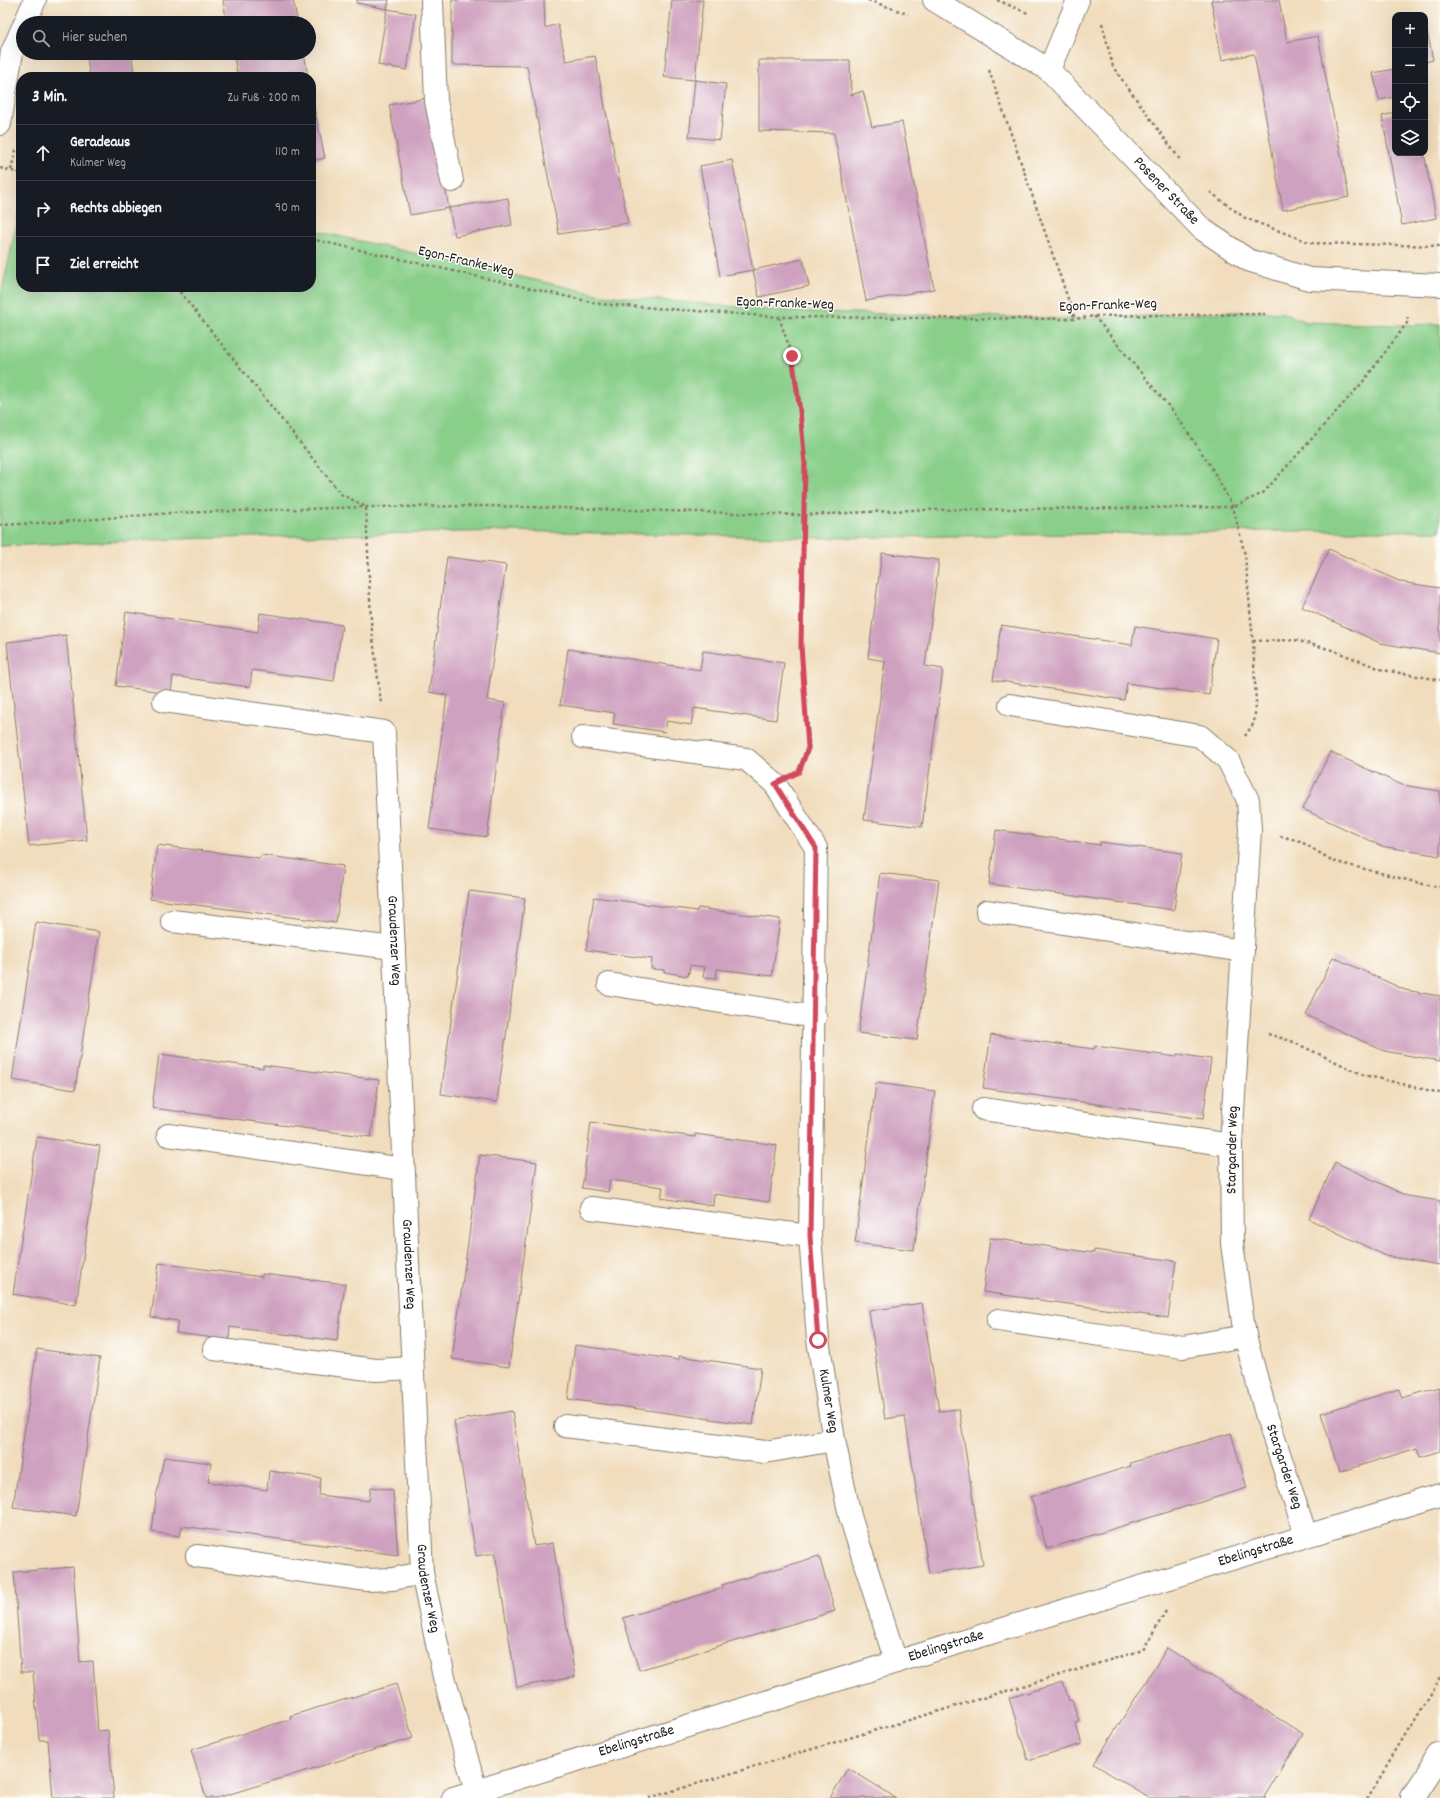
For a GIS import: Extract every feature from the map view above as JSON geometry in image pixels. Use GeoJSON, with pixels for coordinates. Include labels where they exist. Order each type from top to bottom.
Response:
{"type":"FeatureCollection","features":[{"type":"Feature","properties":{"kind":"street"},"geometry":{"type":"LineString","coordinates":[[28,16],[35,0]]}},
{"type":"Feature","properties":{"kind":"street"},"geometry":{"type":"LineString","coordinates":[[432,0],[436,101],[452,181]]}},
{"type":"Feature","properties":{"kind":"street","name":"Posener Straße"},"geometry":{"type":"LineString","coordinates":[[934,0],[1049,70],[1202,229],[1248,260],[1310,279],[1440,285]]}},
{"type":"Feature","properties":{"kind":"street"},"geometry":{"type":"LineString","coordinates":[[1049,70],[1078,0]]}},
{"type":"Feature","properties":{"kind":"street"},"geometry":{"type":"LineString","coordinates":[[0,124],[6,51],[16,37]]}},
{"type":"Feature","properties":{"kind":"street"},"geometry":{"type":"LineString","coordinates":[[164,701],[384,732]]}},
{"type":"Feature","properties":{"kind":"street"},"geometry":{"type":"LineString","coordinates":[[1010,706],[1200,736],[1228,760]]}},
{"type":"Feature","properties":{"kind":"street","name":"Graudenzer Weg"},"geometry":{"type":"LineString","coordinates":[[384,732],[422,1573],[444,1677],[476,1791]]}},
{"type":"Feature","properties":{"kind":"street","name":"Kulmer Weg"},"geometry":{"type":"LineString","coordinates":[[583,737],[746,759],[775,784],[816,848],[815,1017],[810,1236],[818,1340],[834,1440],[850,1516],[896,1662]]}},
{"type":"Feature","properties":{"kind":"street","name":"Stargarder Weg"},"geometry":{"type":"LineString","coordinates":[[1228,760],[1248,800],[1250,830],[1231,1145],[1232,1244],[1245,1336],[1267,1416],[1306,1534]]}},
{"type":"Feature","properties":{"kind":"street"},"geometry":{"type":"LineString","coordinates":[[987,911],[1243,951]]}},
{"type":"Feature","properties":{"kind":"street"},"geometry":{"type":"LineString","coordinates":[[172,921],[394,948]]}},
{"type":"Feature","properties":{"kind":"street"},"geometry":{"type":"LineString","coordinates":[[609,984],[815,1017]]}},
{"type":"Feature","properties":{"kind":"street"},"geometry":{"type":"LineString","coordinates":[[983,1109],[1231,1145]]}},
{"type":"Feature","properties":{"kind":"street"},"geometry":{"type":"LineString","coordinates":[[168,1135],[404,1169]]}},
{"type":"Feature","properties":{"kind":"street"},"geometry":{"type":"LineString","coordinates":[[591,1208],[810,1236]]}},
{"type":"Feature","properties":{"kind":"street"},"geometry":{"type":"LineString","coordinates":[[998,1320],[1183,1347],[1245,1336]]}},
{"type":"Feature","properties":{"kind":"street"},"geometry":{"type":"LineString","coordinates":[[214,1349],[376,1370],[412,1368]]}},
{"type":"Feature","properties":{"kind":"street"},"geometry":{"type":"LineString","coordinates":[[565,1426],[765,1452],[834,1440]]}},
{"type":"Feature","properties":{"kind":"street","name":"Ebelingstraße"},"geometry":{"type":"LineString","coordinates":[[453,1798],[1306,1534],[1440,1495]]}},
{"type":"Feature","properties":{"kind":"street"},"geometry":{"type":"LineString","coordinates":[[197,1556],[367,1580],[393,1579],[422,1573]]}},
{"type":"Feature","properties":{"kind":"street"},"geometry":{"type":"LineString","coordinates":[[1412,1798],[1440,1755]]}},
{"type":"Feature","properties":{"kind":"path"},"geometry":{"type":"LineString","coordinates":[[997,0],[1030,14]]}},
{"type":"Feature","properties":{"kind":"path"},"geometry":{"type":"LineString","coordinates":[[1100,17],[1113,67],[1181,162]]}},
{"type":"Feature","properties":{"kind":"path"},"geometry":{"type":"LineString","coordinates":[[991,72],[1075,319]]}},
{"type":"Feature","properties":{"kind":"path"},"geometry":{"type":"LineString","coordinates":[[0,168],[16,172]]}},
{"type":"Feature","properties":{"kind":"path"},"geometry":{"type":"LineString","coordinates":[[1208,190],[1245,218],[1311,244],[1440,246]]}},
{"type":"Feature","properties":{"kind":"path","name":"Egon-Franke-Weg"},"geometry":{"type":"LineString","coordinates":[[316,240],[600,304],[780,317],[1075,319],[1094,316],[1265,314]]}},
{"type":"Feature","properties":{"kind":"path"},"geometry":{"type":"LineString","coordinates":[[180,292],[341,494],[366,507]]}},
{"type":"Feature","properties":{"kind":"path"},"geometry":{"type":"LineString","coordinates":[[1094,316],[1176,415],[1210,465],[1234,507],[1245,556],[1253,641],[1256,703],[1254,723],[1228,760]]}},
{"type":"Feature","properties":{"kind":"path"},"geometry":{"type":"LineString","coordinates":[[775,784],[799,772],[808,748],[801,645],[805,464],[800,411],[792,356],[780,317]]}},
{"type":"Feature","properties":{"kind":"path"},"geometry":{"type":"LineString","coordinates":[[0,525],[170,513],[366,507],[491,506],[804,515],[912,510],[1234,507],[1263,493],[1362,382],[1406,323],[1408,317]]}},
{"type":"Feature","properties":{"kind":"path"},"geometry":{"type":"LineString","coordinates":[[366,507],[371,622],[384,732]]}},
{"type":"Feature","properties":{"kind":"path"},"geometry":{"type":"LineString","coordinates":[[1253,641],[1295,640],[1332,650],[1383,670],[1440,680]]}},
{"type":"Feature","properties":{"kind":"path"},"geometry":{"type":"LineString","coordinates":[[1250,830],[1300,841],[1334,861],[1440,887]]}},
{"type":"Feature","properties":{"kind":"path"},"geometry":{"type":"LineString","coordinates":[[1239,1026],[1291,1041],[1364,1075],[1440,1093]]}},
{"type":"Feature","properties":{"kind":"path"},"geometry":{"type":"LineString","coordinates":[[649,1798],[1144,1650],[1166,1610]]}},
{"type":"Feature","properties":{"kind":"path"},"geometry":{"type":"LineString","coordinates":[[1367,1798],[1440,1677]]}},
{"type":"Feature","properties":{"kind":"green space"},"geometry":{"type":"Polygon","coordinates":[[[16,226],[16,292],[316,292],[316,231],[602,295],[784,311],[1075,319],[1255,311],[1283,313],[1307,322],[1396,325],[1440,324],[1440,531],[1272,531],[831,538],[503,531],[179,539],[0,546],[0,300],[16,226]]]}},
{"type":"Feature","properties":{"kind":"building"},"geometry":{"type":"Polygon","coordinates":[[[223,0],[293,0],[296,16],[226,16],[223,0]]]}},
{"type":"Feature","properties":{"kind":"building"},"geometry":{"type":"Polygon","coordinates":[[[357,0],[389,0],[387,9],[357,3],[357,0]]]}},
{"type":"Feature","properties":{"kind":"building"},"geometry":{"type":"Polygon","coordinates":[[[452,0],[544,0],[545,28],[558,24],[566,61],[595,56],[628,223],[559,234],[527,66],[452,65],[452,0]]]}},
{"type":"Feature","properties":{"kind":"building"},"geometry":{"type":"Polygon","coordinates":[[[672,0],[703,0],[695,80],[664,77],[672,0]]]}},
{"type":"Feature","properties":{"kind":"building"},"geometry":{"type":"Polygon","coordinates":[[[1211,0],[1279,0],[1287,42],[1318,36],[1349,197],[1283,210],[1254,54],[1222,60],[1211,0]]]}},
{"type":"Feature","properties":{"kind":"building"},"geometry":{"type":"Polygon","coordinates":[[[387,9],[416,14],[407,70],[378,65],[387,9]]]}},
{"type":"Feature","properties":{"kind":"building"},"geometry":{"type":"Polygon","coordinates":[[[1428,36],[1433,60],[1428,61],[1428,36]]]}},
{"type":"Feature","properties":{"kind":"building"},"geometry":{"type":"Polygon","coordinates":[[[87,60],[132,60],[134,72],[89,72],[87,60]]]}},
{"type":"Feature","properties":{"kind":"building"},"geometry":{"type":"Polygon","coordinates":[[[234,60],[305,60],[307,72],[237,72],[234,60]]]}},
{"type":"Feature","properties":{"kind":"building"},"geometry":{"type":"Polygon","coordinates":[[[759,60],[850,60],[851,95],[863,91],[872,127],[902,122],[934,289],[866,301],[834,133],[759,131],[759,60]]]}},
{"type":"Feature","properties":{"kind":"building"},"geometry":{"type":"Polygon","coordinates":[[[1392,70],[1392,98],[1379,100],[1373,73],[1392,70]]]}},
{"type":"Feature","properties":{"kind":"building"},"geometry":{"type":"Polygon","coordinates":[[[695,80],[726,84],[720,140],[689,137],[695,80]]]}},
{"type":"Feature","properties":{"kind":"building"},"geometry":{"type":"Polygon","coordinates":[[[428,98],[449,208],[410,215],[389,105],[428,98]]]}},
{"type":"Feature","properties":{"kind":"building"},"geometry":{"type":"Polygon","coordinates":[[[1392,114],[1392,156],[1425,156],[1436,218],[1402,225],[1382,116],[1392,114]]]}},
{"type":"Feature","properties":{"kind":"building"},"geometry":{"type":"Polygon","coordinates":[[[316,116],[325,158],[316,160],[316,116]]]}},
{"type":"Feature","properties":{"kind":"building"},"geometry":{"type":"Polygon","coordinates":[[[732,160],[753,270],[720,276],[700,166],[732,160]]]}},
{"type":"Feature","properties":{"kind":"building"},"geometry":{"type":"Polygon","coordinates":[[[508,198],[512,225],[455,236],[449,208],[508,198]]]}},
{"type":"Feature","properties":{"kind":"building"},"geometry":{"type":"Polygon","coordinates":[[[803,259],[809,286],[759,297],[753,270],[803,259]]]}},
{"type":"Feature","properties":{"kind":"building"},"geometry":{"type":"Polygon","coordinates":[[[1329,549],[1401,582],[1440,588],[1440,653],[1380,643],[1302,607],[1329,549]]]}},
{"type":"Feature","properties":{"kind":"building"},"geometry":{"type":"Polygon","coordinates":[[[882,553],[939,560],[925,666],[943,669],[922,827],[864,820],[885,661],[868,658],[882,553]]]}},
{"type":"Feature","properties":{"kind":"building"},"geometry":{"type":"Polygon","coordinates":[[[447,557],[506,565],[487,700],[505,703],[487,837],[429,829],[447,695],[429,692],[447,557]]]}},
{"type":"Feature","properties":{"kind":"building"},"geometry":{"type":"Polygon","coordinates":[[[126,612],[258,632],[260,613],[342,625],[334,681],[252,670],[250,687],[173,676],[171,693],[116,686],[126,612]]]}},
{"type":"Feature","properties":{"kind":"building"},"geometry":{"type":"Polygon","coordinates":[[[1001,625],[1132,645],[1135,626],[1217,639],[1209,695],[1127,683],[1124,700],[993,680],[1001,625]]]}},
{"type":"Feature","properties":{"kind":"building"},"geometry":{"type":"Polygon","coordinates":[[[66,635],[87,840],[29,846],[7,642],[66,635]]]}},
{"type":"Feature","properties":{"kind":"building"},"geometry":{"type":"Polygon","coordinates":[[[568,649],[700,670],[703,651],[784,663],[776,720],[694,708],[691,725],[667,721],[665,732],[613,724],[615,713],[560,705],[568,649]]]}},
{"type":"Feature","properties":{"kind":"building"},"geometry":{"type":"Polygon","coordinates":[[[1330,752],[1402,785],[1440,791],[1440,856],[1381,846],[1303,809],[1330,752]]]}},
{"type":"Feature","properties":{"kind":"building"},"geometry":{"type":"Polygon","coordinates":[[[996,830],[1100,845],[1100,842],[1182,853],[1174,910],[989,884],[996,830]]]}},
{"type":"Feature","properties":{"kind":"building"},"geometry":{"type":"Polygon","coordinates":[[[157,845],[260,858],[261,855],[343,866],[336,923],[150,899],[157,845]]]}},
{"type":"Feature","properties":{"kind":"building"},"geometry":{"type":"Polygon","coordinates":[[[880,873],[939,880],[917,1040],[858,1033],[880,873]]]}},
{"type":"Feature","properties":{"kind":"building"},"geometry":{"type":"Polygon","coordinates":[[[469,891],[525,898],[497,1102],[441,1094],[469,891]]]}},
{"type":"Feature","properties":{"kind":"building"},"geometry":{"type":"Polygon","coordinates":[[[594,897],[697,911],[698,908],[780,919],[772,976],[717,969],[716,978],[703,977],[705,967],[690,965],[688,976],[664,972],[664,970],[651,969],[652,959],[586,950],[594,897]]]}},
{"type":"Feature","properties":{"kind":"building"},"geometry":{"type":"Polygon","coordinates":[[[36,922],[99,932],[75,1090],[12,1080],[36,922]]]}},
{"type":"Feature","properties":{"kind":"building"},"geometry":{"type":"Polygon","coordinates":[[[1333,957],[1405,990],[1440,996],[1440,1061],[1384,1051],[1306,1015],[1333,957]]]}},
{"type":"Feature","properties":{"kind":"building"},"geometry":{"type":"Polygon","coordinates":[[[991,1035],[1094,1049],[1095,1046],[1177,1057],[1177,1054],[1211,1059],[1203,1119],[983,1088],[991,1035]]]}},
{"type":"Feature","properties":{"kind":"building"},"geometry":{"type":"Polygon","coordinates":[[[159,1054],[263,1068],[263,1065],[379,1080],[371,1137],[152,1108],[159,1054]]]}},
{"type":"Feature","properties":{"kind":"building"},"geometry":{"type":"Polygon","coordinates":[[[876,1083],[935,1091],[914,1250],[855,1243],[876,1083]]]}},
{"type":"Feature","properties":{"kind":"building"},"geometry":{"type":"Polygon","coordinates":[[[591,1122],[695,1137],[695,1134],[777,1145],[769,1202],[714,1194],[713,1206],[661,1198],[663,1187],[610,1180],[608,1192],[582,1188],[591,1122]]]}},
{"type":"Feature","properties":{"kind":"building"},"geometry":{"type":"Polygon","coordinates":[[[37,1137],[100,1146],[76,1305],[13,1294],[37,1137]]]}},
{"type":"Feature","properties":{"kind":"building"},"geometry":{"type":"Polygon","coordinates":[[[480,1155],[537,1162],[509,1367],[452,1359],[480,1155]]]}},
{"type":"Feature","properties":{"kind":"building"},"geometry":{"type":"Polygon","coordinates":[[[1335,1162],[1407,1196],[1440,1201],[1440,1265],[1386,1256],[1309,1219],[1335,1162]]]}},
{"type":"Feature","properties":{"kind":"building"},"geometry":{"type":"Polygon","coordinates":[[[990,1238],[1094,1253],[1094,1250],[1176,1261],[1168,1318],[983,1292],[990,1238]]]}},
{"type":"Feature","properties":{"kind":"building"},"geometry":{"type":"Polygon","coordinates":[[[159,1263],[262,1277],[262,1274],[345,1284],[337,1341],[230,1327],[229,1340],[176,1333],[178,1321],[151,1317],[159,1263]]]}},
{"type":"Feature","properties":{"kind":"building"},"geometry":{"type":"Polygon","coordinates":[[[922,1303],[939,1411],[959,1409],[983,1565],[929,1574],[905,1416],[885,1419],[869,1311],[922,1303]]]}},
{"type":"Feature","properties":{"kind":"building"},"geometry":{"type":"Polygon","coordinates":[[[575,1345],[679,1360],[679,1356],[761,1368],[753,1425],[568,1399],[575,1345]]]}},
{"type":"Feature","properties":{"kind":"building"},"geometry":{"type":"Polygon","coordinates":[[[37,1349],[100,1358],[76,1516],[13,1507],[37,1349]]]}},
{"type":"Feature","properties":{"kind":"building"},"geometry":{"type":"Polygon","coordinates":[[[1440,1387],[1440,1451],[1420,1457],[1417,1448],[1339,1472],[1321,1413],[1399,1389],[1402,1398],[1440,1387]]]}},
{"type":"Feature","properties":{"kind":"building"},"geometry":{"type":"Polygon","coordinates":[[[512,1411],[534,1546],[553,1543],[575,1677],[517,1687],[495,1553],[476,1556],[454,1421],[512,1411]]]}},
{"type":"Feature","properties":{"kind":"building"},"geometry":{"type":"Polygon","coordinates":[[[1231,1433],[1247,1488],[1047,1549],[1031,1497],[1131,1466],[1130,1463],[1231,1433]]]}},
{"type":"Feature","properties":{"kind":"building"},"geometry":{"type":"Polygon","coordinates":[[[164,1457],[211,1463],[208,1482],[267,1490],[269,1471],[321,1478],[319,1495],[369,1501],[371,1487],[393,1490],[398,1555],[182,1526],[180,1536],[152,1532],[156,1498],[164,1457]]]}},
{"type":"Feature","properties":{"kind":"building"},"geometry":{"type":"Polygon","coordinates":[[[819,1556],[835,1611],[639,1670],[623,1618],[723,1588],[722,1585],[819,1556]]]}},
{"type":"Feature","properties":{"kind":"building"},"geometry":{"type":"Polygon","coordinates":[[[73,1567],[80,1662],[93,1661],[98,1731],[108,1730],[114,1798],[53,1798],[48,1740],[39,1740],[33,1672],[21,1672],[14,1572],[73,1567]]]}},
{"type":"Feature","properties":{"kind":"building"},"geometry":{"type":"Polygon","coordinates":[[[1167,1648],[1303,1734],[1264,1797],[1266,1798],[1149,1798],[1094,1764],[1167,1648]]]}},
{"type":"Feature","properties":{"kind":"building"},"geometry":{"type":"Polygon","coordinates":[[[1063,1682],[1069,1701],[1072,1700],[1079,1721],[1075,1722],[1082,1744],[1028,1760],[1009,1698],[1063,1682]]]}},
{"type":"Feature","properties":{"kind":"building"},"geometry":{"type":"Polygon","coordinates":[[[396,1684],[413,1738],[217,1798],[206,1798],[191,1750],[291,1719],[290,1716],[396,1684]]]}},
{"type":"Feature","properties":{"kind":"building"},"geometry":{"type":"Polygon","coordinates":[[[848,1768],[896,1798],[830,1798],[848,1768]]]}},
{"type":"Feature","properties":{"kind":"route"},"geometry":{"type":"LineString","coordinates":[[792,356],[800,411],[805,464],[801,645],[808,748],[799,772],[775,784],[816,848],[815,1017],[810,1236],[818,1340]]}}]}
